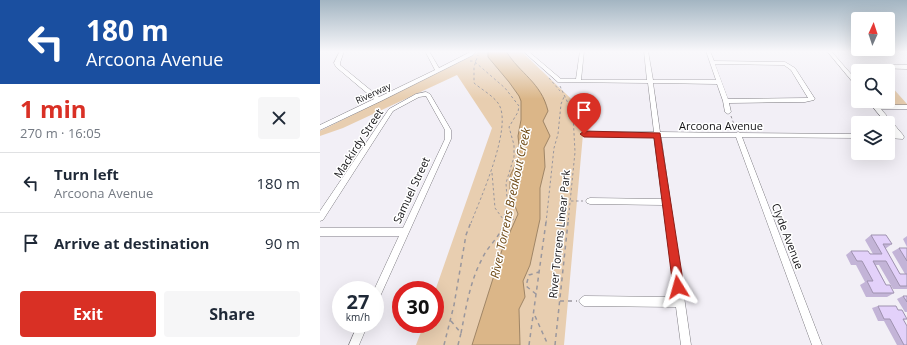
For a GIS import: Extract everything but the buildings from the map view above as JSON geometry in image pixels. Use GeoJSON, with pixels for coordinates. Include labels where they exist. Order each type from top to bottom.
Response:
{"type":"FeatureCollection","features":[{"type":"Feature","properties":{"kind":"street"},"geometry":{"type":"LineString","coordinates":[[339,67],[379,100]]}},
{"type":"Feature","properties":{"kind":"street","name":"Riverway"},"geometry":{"type":"LineString","coordinates":[[320,128],[444,67]]}},
{"type":"Feature","properties":{"kind":"street"},"geometry":{"type":"LineString","coordinates":[[544,67],[560,81],[651,83],[719,82]]}},
{"type":"Feature","properties":{"kind":"street"},"geometry":{"type":"LineString","coordinates":[[578,81],[580,67]]}},
{"type":"Feature","properties":{"kind":"street"},"geometry":{"type":"LineString","coordinates":[[649,67],[686,345]]}},
{"type":"Feature","properties":{"kind":"street"},"geometry":{"type":"LineString","coordinates":[[714,67],[726,101],[728,112]]}},
{"type":"Feature","properties":{"kind":"street"},"geometry":{"type":"LineString","coordinates":[[726,101],[812,99],[793,69],[790,67]]}},
{"type":"Feature","properties":{"kind":"street"},"geometry":{"type":"LineString","coordinates":[[843,67],[851,77]]}},
{"type":"Feature","properties":{"kind":"street","name":"Mackirdy Street"},"geometry":{"type":"LineString","coordinates":[[320,218],[391,110],[418,96],[426,94]]}},
{"type":"Feature","properties":{"kind":"street","name":"Samuel Street"},"geometry":{"type":"LineString","coordinates":[[383,281],[449,134],[429,96],[426,94]]}},
{"type":"Feature","properties":{"kind":"street"},"geometry":{"type":"LineString","coordinates":[[895,107],[907,107]]}},
{"type":"Feature","properties":{"kind":"street"},"geometry":{"type":"LineString","coordinates":[[877,108],[884,116]]}},
{"type":"Feature","properties":{"kind":"street"},"geometry":{"type":"LineString","coordinates":[[895,130],[901,137],[895,137]]}},
{"type":"Feature","properties":{"kind":"street","name":"Arcoona Avenue"},"geometry":{"type":"LineString","coordinates":[[584,134],[851,136]]}},
{"type":"Feature","properties":{"kind":"street","name":"Clyde Avenue"},"geometry":{"type":"LineString","coordinates":[[738,134],[817,345]]}},
{"type":"Feature","properties":{"kind":"street"},"geometry":{"type":"LineString","coordinates":[[590,201],[667,202]]}},
{"type":"Feature","properties":{"kind":"street"},"geometry":{"type":"LineString","coordinates":[[320,232],[405,232]]}},
{"type":"Feature","properties":{"kind":"street"},"geometry":{"type":"LineString","coordinates":[[584,301],[680,302]]}},
{"type":"Feature","properties":{"kind":"street"},"geometry":{"type":"LineString","coordinates":[[354,345],[360,333]]}},
{"type":"Feature","properties":{"kind":"path"},"geometry":{"type":"LineString","coordinates":[[444,345],[466,235],[492,172],[499,144],[502,115],[498,102],[474,83],[474,67]]}},
{"type":"Feature","properties":{"kind":"path"},"geometry":{"type":"LineString","coordinates":[[458,345],[467,304],[482,258],[501,232],[504,221],[507,199],[506,183],[514,157],[514,145],[509,127],[518,112],[519,106],[494,77],[481,67]]}},
{"type":"Feature","properties":{"kind":"path","name":"River Torrens Linear Park"},"geometry":{"type":"LineString","coordinates":[[555,345],[575,152],[575,125],[571,109],[561,91],[560,81]]}},
{"type":"Feature","properties":{"kind":"path"},"geometry":{"type":"LineString","coordinates":[[529,345],[546,222],[554,148],[558,134],[561,104],[564,96]]}},
{"type":"Feature","properties":{"kind":"path"},"geometry":{"type":"LineString","coordinates":[[728,112],[738,134]]}},
{"type":"Feature","properties":{"kind":"path"},"geometry":{"type":"LineString","coordinates":[[492,172],[495,208],[502,215],[504,221]]}},
{"type":"Feature","properties":{"kind":"path"},"geometry":{"type":"LineString","coordinates":[[570,201],[590,201]]}},
{"type":"Feature","properties":{"kind":"path"},"geometry":{"type":"LineString","coordinates":[[504,221],[514,219]]}},
{"type":"Feature","properties":{"kind":"path"},"geometry":{"type":"LineString","coordinates":[[536,294],[526,286],[526,281],[529,275],[539,272]]}},
{"type":"Feature","properties":{"kind":"path"},"geometry":{"type":"LineString","coordinates":[[560,301],[584,301]]}},
{"type":"Feature","properties":{"kind":"path"},"geometry":{"type":"LineString","coordinates":[[534,315],[548,345]]}},
{"type":"Feature","properties":{"kind":"path"},"geometry":{"type":"LineString","coordinates":[[450,320],[460,333]]}},
{"type":"Feature","properties":{"kind":"shaded area"},"geometry":{"type":"Polygon","coordinates":[[[449,67],[538,67],[585,112],[564,345],[416,345],[421,333],[444,333],[444,281],[438,281],[492,128],[457,75],[343,128],[320,136],[320,131],[449,67]]]}},
{"type":"Feature","properties":{"kind":"shaded area","name":"River Torrens Breakout Creek"},"geometry":{"type":"Polygon","coordinates":[[[496,67],[519,67],[535,85],[545,101],[548,111],[543,121],[550,136],[544,148],[545,167],[540,188],[540,219],[530,265],[523,281],[525,297],[519,309],[520,345],[472,345],[502,250],[518,214],[510,193],[510,176],[520,155],[518,136],[521,120],[521,101],[509,82],[496,67]]]}},
{"type":"Feature","properties":{"kind":"shaded area"},"geometry":{"type":"Polygon","coordinates":[[[895,90],[907,104],[907,107],[895,107],[895,90]]]}},
{"type":"Feature","properties":{"kind":"route"},"geometry":{"type":"LineString","coordinates":[[584,134],[657,135],[678,287]]}}]}
